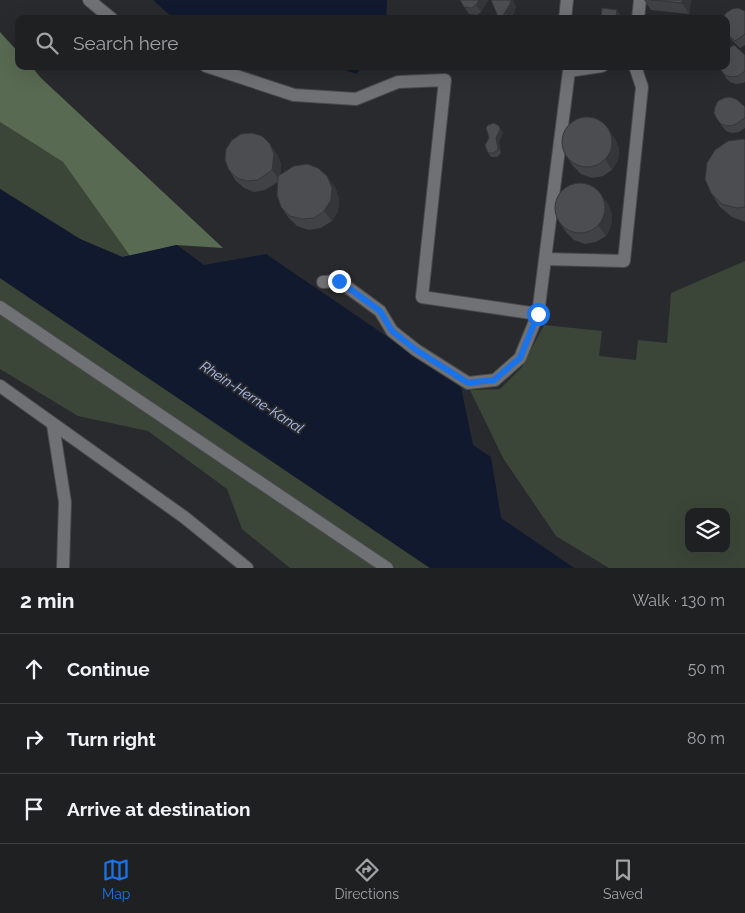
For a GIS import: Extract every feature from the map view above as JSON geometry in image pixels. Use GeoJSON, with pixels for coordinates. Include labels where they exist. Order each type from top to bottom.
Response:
{"type":"FeatureCollection","features":[{"type":"Feature","properties":{"kind":"lane"},"geometry":{"type":"LineString","coordinates":[[89,0],[107,15]]}},
{"type":"Feature","properties":{"kind":"lane"},"geometry":{"type":"LineString","coordinates":[[565,15],[567,0]]}},
{"type":"Feature","properties":{"kind":"lane"},"geometry":{"type":"LineString","coordinates":[[638,15],[640,0]]}},
{"type":"Feature","properties":{"kind":"lane"},"geometry":{"type":"LineString","coordinates":[[218,70],[294,95],[356,99],[398,82],[445,80],[422,298],[538,314]]}},
{"type":"Feature","properties":{"kind":"lane"},"geometry":{"type":"LineString","coordinates":[[323,282],[339,281],[380,311],[392,331],[416,350],[468,383],[494,380],[520,358],[538,314],[568,70]]}},
{"type":"Feature","properties":{"kind":"lane"},"geometry":{"type":"LineString","coordinates":[[545,259],[624,261],[642,86],[636,70]]}},
{"type":"Feature","properties":{"kind":"lane"},"geometry":{"type":"LineString","coordinates":[[0,307],[387,568]]}},
{"type":"Feature","properties":{"kind":"lane"},"geometry":{"type":"LineString","coordinates":[[0,386],[184,518],[247,568]]}},
{"type":"Feature","properties":{"kind":"lane"},"geometry":{"type":"LineString","coordinates":[[53,425],[65,502],[63,568]]}},
{"type":"Feature","properties":{"kind":"green space"},"geometry":{"type":"Polygon","coordinates":[[[0,32],[15,49],[15,70],[34,70],[223,248],[176,245],[130,256],[63,162],[0,122],[0,32]]]}},
{"type":"Feature","properties":{"kind":"green space"},"geometry":{"type":"Polygon","coordinates":[[[0,122],[63,162],[130,256],[123,257],[80,239],[0,189],[0,122]]]}},
{"type":"Feature","properties":{"kind":"green space"},"geometry":{"type":"Polygon","coordinates":[[[745,261],[745,568],[609,568],[556,536],[503,458],[470,390],[500,389],[522,367],[544,325],[602,331],[599,356],[636,360],[638,340],[667,343],[671,293],[745,261]]]}},
{"type":"Feature","properties":{"kind":"green space"},"geometry":{"type":"Polygon","coordinates":[[[0,278],[430,568],[290,568],[242,529],[227,489],[148,431],[78,416],[0,369],[0,278]]]}},
{"type":"Feature","properties":{"kind":"water"},"geometry":{"type":"Polygon","coordinates":[[[153,0],[387,0],[386,15],[170,15],[153,0]]]}},
{"type":"Feature","properties":{"kind":"water"},"geometry":{"type":"Polygon","coordinates":[[[344,70],[360,70],[357,74],[344,70]]]}},
{"type":"Feature","properties":{"kind":"water","name":"Rhein-Herne-Kanal"},"geometry":{"type":"Polygon","coordinates":[[[0,189],[80,239],[122,257],[177,245],[204,265],[266,254],[461,387],[473,445],[491,457],[501,518],[574,568],[430,568],[0,278],[0,189]]]}},
{"type":"Feature","properties":{"kind":"building"},"geometry":{"type":"Polygon","coordinates":[[[460,0],[479,0],[472,8],[464,7],[460,0]]]}},
{"type":"Feature","properties":{"kind":"building"},"geometry":{"type":"Polygon","coordinates":[[[491,0],[511,0],[503,15],[497,15],[491,0]]]}},
{"type":"Feature","properties":{"kind":"building"},"geometry":{"type":"Polygon","coordinates":[[[651,0],[682,0],[682,3],[651,0]]]}},
{"type":"Feature","properties":{"kind":"building"},"geometry":{"type":"Polygon","coordinates":[[[602,8],[617,10],[616,15],[601,15],[602,8]]]}},
{"type":"Feature","properties":{"kind":"building"},"geometry":{"type":"Polygon","coordinates":[[[738,8],[745,11],[745,34],[735,41],[730,36],[730,15],[725,15],[732,9],[738,8]]]}},
{"type":"Feature","properties":{"kind":"building"},"geometry":{"type":"Polygon","coordinates":[[[734,45],[745,55],[745,71],[738,76],[731,77],[725,75],[721,70],[730,70],[730,48],[734,45]]]}},
{"type":"Feature","properties":{"kind":"building"},"geometry":{"type":"Polygon","coordinates":[[[730,97],[736,99],[745,107],[745,118],[734,125],[727,126],[721,124],[714,113],[718,101],[730,97]]]}},
{"type":"Feature","properties":{"kind":"building"},"geometry":{"type":"Polygon","coordinates":[[[587,117],[605,124],[612,142],[605,160],[587,167],[569,160],[562,142],[569,124],[587,117]]]}},
{"type":"Feature","properties":{"kind":"building"},"geometry":{"type":"Polygon","coordinates":[[[494,123],[500,129],[496,138],[498,149],[494,153],[488,153],[485,145],[489,138],[486,128],[494,123]]]}},
{"type":"Feature","properties":{"kind":"building"},"geometry":{"type":"Polygon","coordinates":[[[252,133],[262,136],[270,144],[274,154],[272,170],[258,180],[247,181],[237,178],[229,170],[225,160],[226,149],[232,140],[241,134],[252,133]]]}},
{"type":"Feature","properties":{"kind":"building"},"geometry":{"type":"Polygon","coordinates":[[[745,140],[745,207],[737,208],[722,204],[711,193],[705,179],[707,163],[715,150],[728,141],[745,140]]]}},
{"type":"Feature","properties":{"kind":"building"},"geometry":{"type":"Polygon","coordinates":[[[307,164],[318,168],[327,176],[332,188],[331,200],[324,211],[314,218],[302,219],[290,216],[281,207],[277,195],[278,176],[294,166],[307,164]]]}},
{"type":"Feature","properties":{"kind":"building"},"geometry":{"type":"Polygon","coordinates":[[[580,183],[594,187],[601,194],[605,208],[601,222],[594,229],[580,233],[566,229],[559,222],[555,208],[559,194],[566,187],[580,183]]]}},
{"type":"Feature","properties":{"kind":"route"},"geometry":{"type":"LineString","coordinates":[[339,281],[380,311],[392,331],[416,350],[468,383],[494,380],[520,358],[538,314]]}}]}
